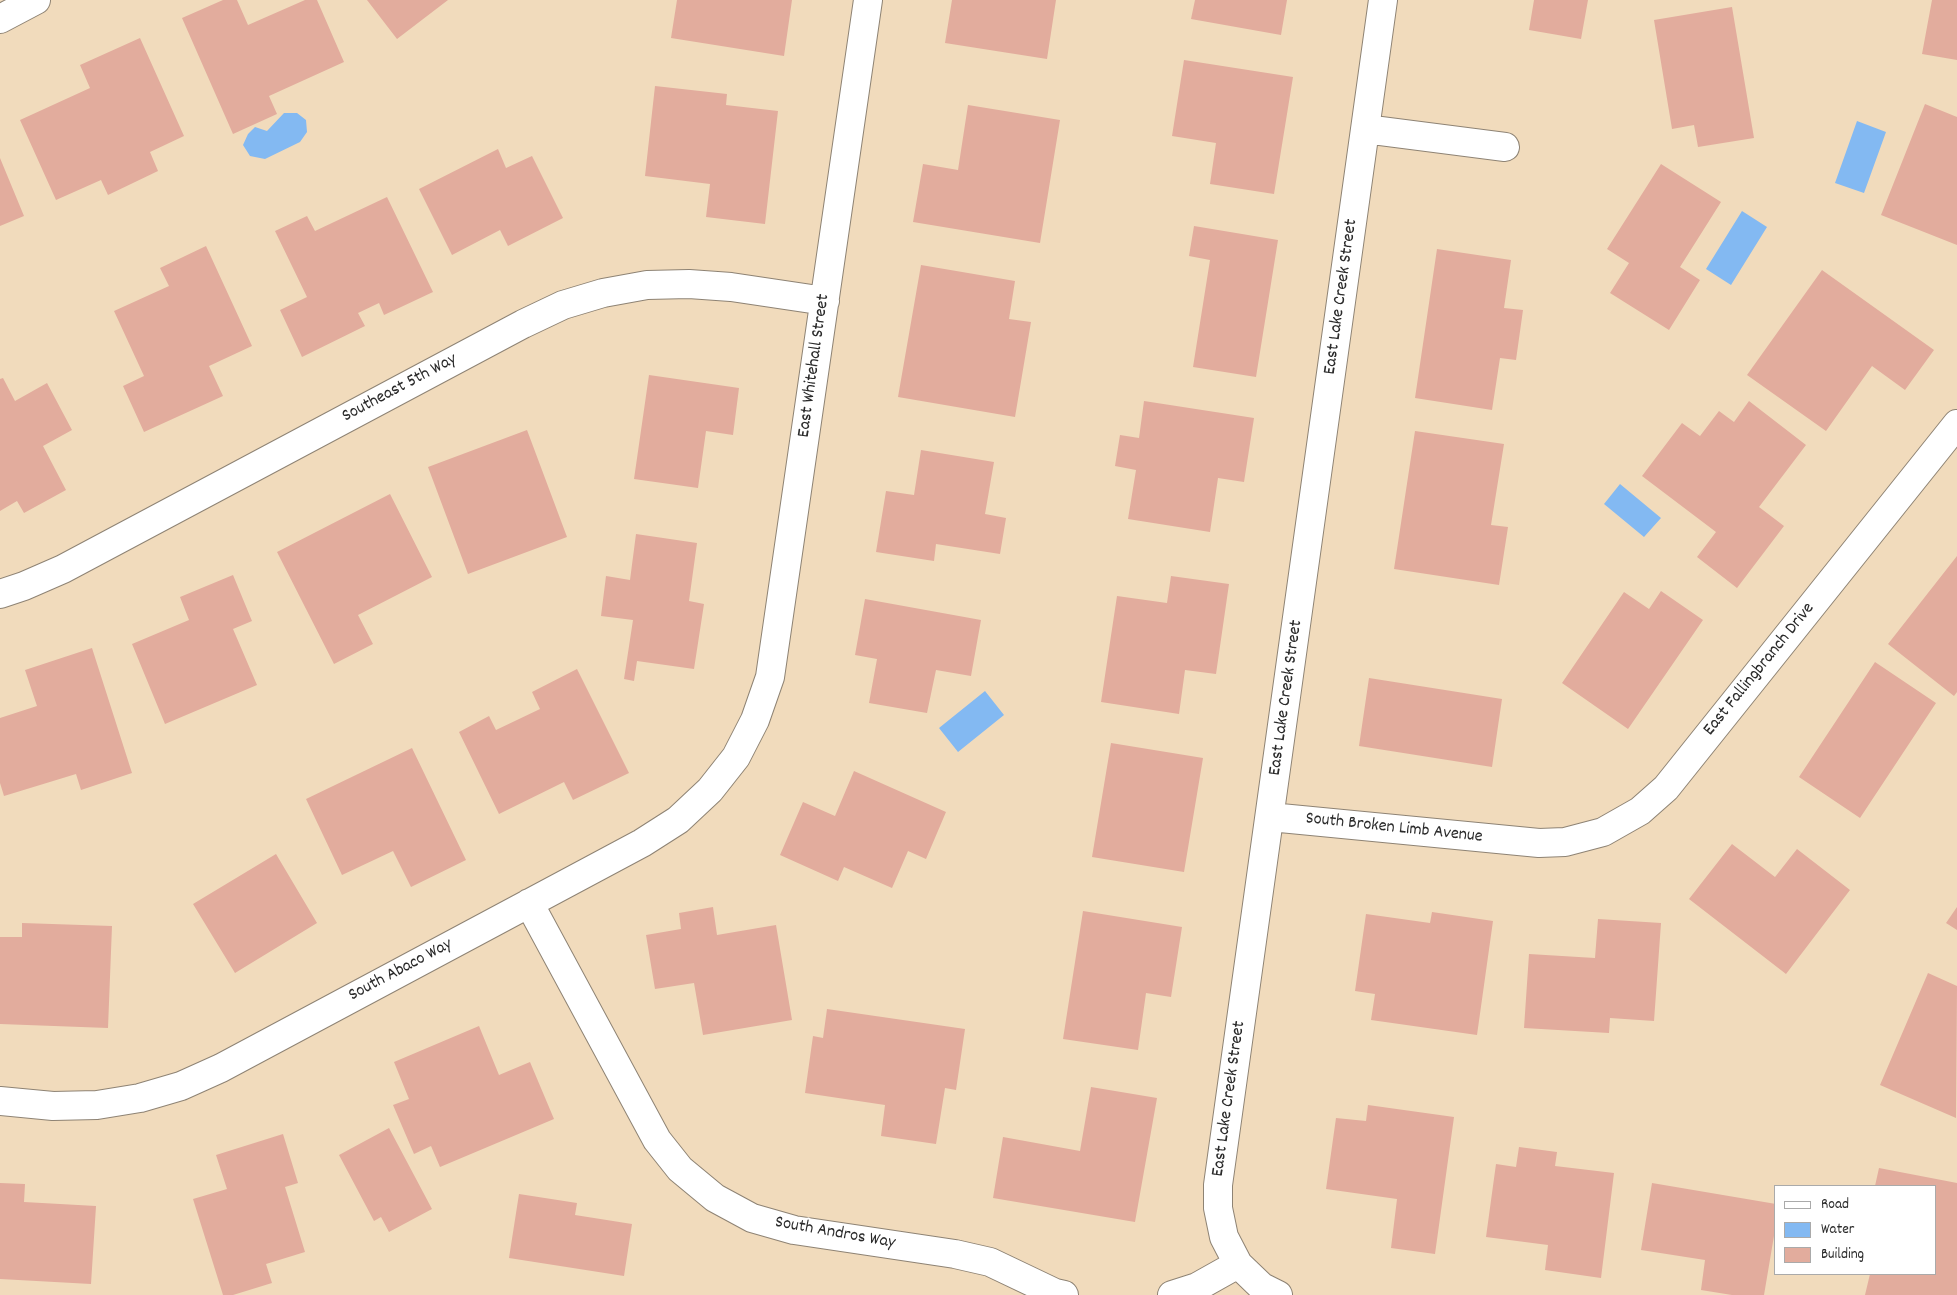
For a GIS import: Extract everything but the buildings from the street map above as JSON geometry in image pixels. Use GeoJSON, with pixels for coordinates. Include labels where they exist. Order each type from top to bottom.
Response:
{"type":"FeatureCollection","features":[{"type":"Feature","properties":{"kind":"street"},"geometry":{"type":"LineString","coordinates":[[0,19],[36,0]]}},
{"type":"Feature","properties":{"kind":"street","name":"East Whitehall Street"},"geometry":{"type":"LineString","coordinates":[[750,730],[770,677],[868,0]]}},
{"type":"Feature","properties":{"kind":"street","name":"East Lake Creek Street"},"geometry":{"type":"LineString","coordinates":[[1238,1264],[1224,1236],[1218,1208],[1218,1184],[1383,0]]}},
{"type":"Feature","properties":{"kind":"street"},"geometry":{"type":"LineString","coordinates":[[1366,129],[1505,146]]}},
{"type":"Feature","properties":{"kind":"street","name":"Southeast 5th Way"},"geometry":{"type":"LineString","coordinates":[[0,594],[63,569],[523,324],[562,306],[603,293],[647,285],[689,284],[731,287],[825,301]]}},
{"type":"Feature","properties":{"kind":"street","name":"East Fallingbranch Drive"},"geometry":{"type":"LineString","coordinates":[[1517,841],[1539,843],[1565,842],[1603,832],[1640,812],[1666,788],[1957,424]]}},
{"type":"Feature","properties":{"kind":"street","name":"South Abaco Way"},"geometry":{"type":"LineString","coordinates":[[0,1101],[54,1106],[97,1105],[140,1098],[181,1086],[221,1068],[642,843],[678,820],[710,790],[736,757],[750,730]]}},
{"type":"Feature","properties":{"kind":"street","name":"South Broken Limb Avenue"},"geometry":{"type":"LineString","coordinates":[[1270,817],[1517,841]]}},
{"type":"Feature","properties":{"kind":"street","name":"South Andros Way"},"geometry":{"type":"LineString","coordinates":[[529,903],[657,1140],[680,1169],[715,1198],[752,1218],[794,1230],[954,1254],[990,1262],[1055,1293],[1064,1295]]}},
{"type":"Feature","properties":{"kind":"street"},"geometry":{"type":"LineString","coordinates":[[1172,1295],[1197,1287],[1238,1264],[1262,1287],[1278,1295]]}},
{"type":"Feature","properties":{"kind":"water"},"geometry":{"type":"Polygon","coordinates":[[[284,113],[297,113],[306,120],[307,132],[300,142],[265,159],[250,156],[243,145],[248,134],[255,127],[267,131],[284,113]]]}},
{"type":"Feature","properties":{"kind":"water"},"geometry":{"type":"Polygon","coordinates":[[[1857,121],[1886,132],[1864,193],[1835,183],[1857,121]]]}},
{"type":"Feature","properties":{"kind":"water"},"geometry":{"type":"Polygon","coordinates":[[[1742,211],[1767,227],[1731,285],[1706,269],[1742,211]]]}},
{"type":"Feature","properties":{"kind":"water"},"geometry":{"type":"Polygon","coordinates":[[[1620,484],[1661,518],[1644,537],[1604,504],[1620,484]]]}},
{"type":"Feature","properties":{"kind":"water"},"geometry":{"type":"Polygon","coordinates":[[[985,691],[1004,715],[958,752],[939,728],[985,691]]]}}]}
